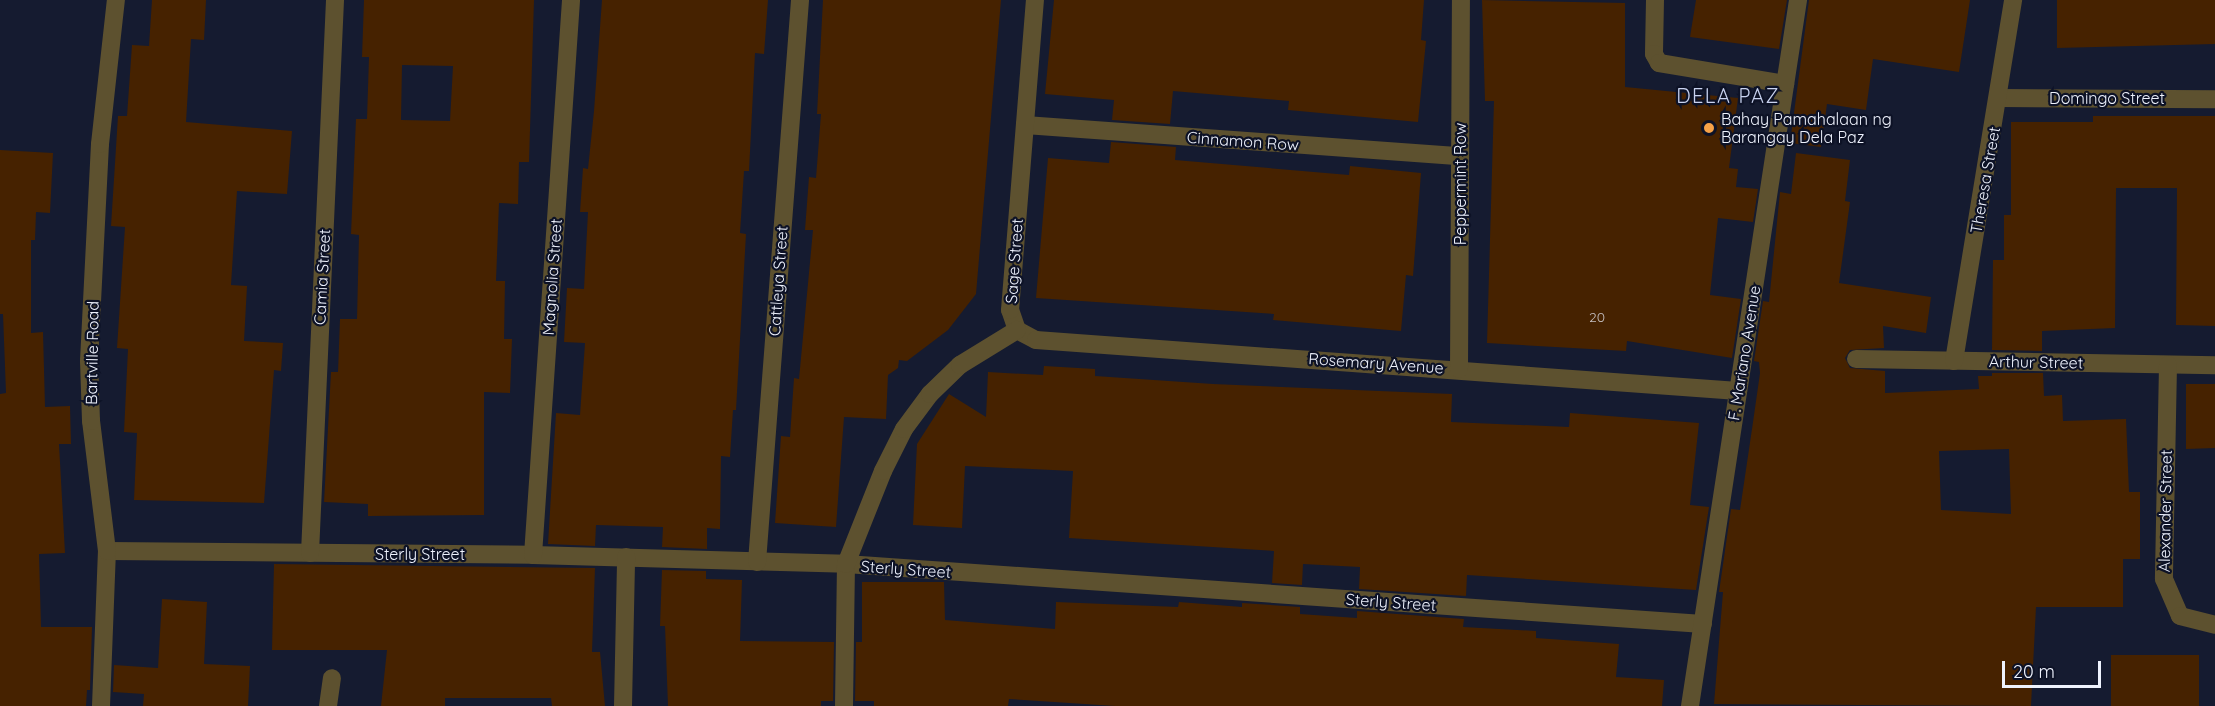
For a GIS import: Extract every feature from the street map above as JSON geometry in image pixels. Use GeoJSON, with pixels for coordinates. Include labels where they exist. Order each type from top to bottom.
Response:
{"type":"FeatureCollection","features":[{"type":"Feature","properties":{"kind":"street","name":"Bartville Road"},"geometry":{"type":"LineString","coordinates":[[101,706],[107,551],[91,421],[89,361],[100,144],[116,0]]}},
{"type":"Feature","properties":{"kind":"street","name":"Camia Street"},"geometry":{"type":"LineString","coordinates":[[310,554],[335,0]]}},
{"type":"Feature","properties":{"kind":"street","name":"Magnolia Street"},"geometry":{"type":"LineString","coordinates":[[533,555],[571,0]]}},
{"type":"Feature","properties":{"kind":"street","name":"Cattleya Street"},"geometry":{"type":"LineString","coordinates":[[757,562],[800,0]]}},
{"type":"Feature","properties":{"kind":"street","name":"Sage Street"},"geometry":{"type":"LineString","coordinates":[[1017,330],[1010,310],[1035,0]]}},
{"type":"Feature","properties":{"kind":"street","name":"Peppermint Row"},"geometry":{"type":"LineString","coordinates":[[1459,369],[1461,0]]}},
{"type":"Feature","properties":{"kind":"street"},"geometry":{"type":"LineString","coordinates":[[1655,0],[1654,54],[1659,63],[1785,84]]}},
{"type":"Feature","properties":{"kind":"street","name":"F. Mariano Avenue"},"geometry":{"type":"LineString","coordinates":[[1690,706],[1798,0]]}},
{"type":"Feature","properties":{"kind":"street","name":"Theresa Street"},"geometry":{"type":"LineString","coordinates":[[1954,361],[1999,98],[2013,0]]}},
{"type":"Feature","properties":{"kind":"street","name":"Domingo Street"},"geometry":{"type":"LineString","coordinates":[[1999,98],[2215,99]]}},
{"type":"Feature","properties":{"kind":"street","name":"Cinnamon Row"},"geometry":{"type":"LineString","coordinates":[[1025,125],[1460,156]]}},
{"type":"Feature","properties":{"kind":"street"},"geometry":{"type":"LineString","coordinates":[[844,706],[846,564],[883,471],[917,412],[960,365],[1017,330]]}},
{"type":"Feature","properties":{"kind":"street","name":"Rosemary Avenue"},"geometry":{"type":"LineString","coordinates":[[1017,330],[1036,340],[1738,391]]}},
{"type":"Feature","properties":{"kind":"street","name":"Arthur Street"},"geometry":{"type":"LineString","coordinates":[[1856,359],[2215,365]]}},
{"type":"Feature","properties":{"kind":"street","name":"Alexander Street"},"geometry":{"type":"LineString","coordinates":[[2168,365],[2164,579],[2180,616],[2215,625]]}},
{"type":"Feature","properties":{"kind":"street","name":"Sterly Street"},"geometry":{"type":"LineString","coordinates":[[107,551],[533,555],[846,564],[1703,624]]}},
{"type":"Feature","properties":{"kind":"street"},"geometry":{"type":"LineString","coordinates":[[622,706],[626,557]]}},
{"type":"Feature","properties":{"kind":"street"},"geometry":{"type":"LineString","coordinates":[[328,706],[332,678]]}},
{"type":"Feature","properties":{"kind":"building"},"geometry":{"type":"Polygon","coordinates":[[[152,0],[206,0],[204,40],[191,39],[186,122],[292,131],[287,194],[237,191],[231,285],[247,286],[244,341],[283,343],[281,371],[274,370],[264,503],[134,500],[137,433],[124,432],[128,349],[117,348],[125,227],[111,226],[118,116],[127,116],[132,45],[149,46],[152,0]]]}},
{"type":"Feature","properties":{"kind":"building"},"geometry":{"type":"Polygon","coordinates":[[[364,0],[534,0],[529,162],[519,162],[518,204],[499,203],[496,281],[505,281],[504,339],[512,339],[510,393],[484,392],[484,515],[368,516],[368,504],[324,502],[331,372],[338,372],[340,319],[357,319],[359,235],[351,234],[356,119],[367,119],[369,57],[362,57],[364,0]],[[402,65],[401,120],[450,121],[453,66],[402,65]]]}},
{"type":"Feature","properties":{"kind":"building"},"geometry":{"type":"Polygon","coordinates":[[[602,0],[768,0],[764,54],[755,53],[749,171],[744,171],[740,233],[746,234],[736,410],[733,410],[730,457],[721,456],[720,529],[707,528],[707,549],[662,547],[663,527],[596,525],[595,546],[548,544],[556,413],[580,415],[585,343],[564,342],[567,288],[584,289],[588,212],[580,212],[583,168],[588,169],[602,0]]]}},
{"type":"Feature","properties":{"kind":"building"},"geometry":{"type":"Polygon","coordinates":[[[823,0],[1001,0],[976,294],[948,330],[907,361],[899,360],[898,368],[888,375],[886,419],[844,417],[836,527],[775,523],[781,436],[790,437],[794,378],[799,379],[813,230],[805,230],[809,177],[816,178],[821,114],[817,114],[823,0]]]}},
{"type":"Feature","properties":{"kind":"building"},"geometry":{"type":"Polygon","coordinates":[[[1054,0],[1424,0],[1421,40],[1426,41],[1418,122],[1288,110],[1289,101],[1173,91],[1170,124],[1112,120],[1114,100],[1045,94],[1054,0]]]}},
{"type":"Feature","properties":{"kind":"building"},"geometry":{"type":"Polygon","coordinates":[[[1482,0],[1625,3],[1625,87],[1738,98],[1729,168],[1738,169],[1736,187],[1758,189],[1753,222],[1718,218],[1710,295],[1741,299],[1732,358],[1627,341],[1626,351],[1487,343],[1494,101],[1485,101],[1482,0]]]}},
{"type":"Feature","properties":{"kind":"building"},"geometry":{"type":"Polygon","coordinates":[[[1696,0],[1787,0],[1779,49],[1690,37],[1696,0]]]}},
{"type":"Feature","properties":{"kind":"building"},"geometry":{"type":"Polygon","coordinates":[[[1809,0],[1970,0],[1959,72],[1873,59],[1866,110],[1827,104],[1821,147],[1790,143],[1809,0]]]}},
{"type":"Feature","properties":{"kind":"building"},"geometry":{"type":"Polygon","coordinates":[[[2057,0],[2215,0],[2215,44],[2057,48],[2057,0]]]}},
{"type":"Feature","properties":{"kind":"building"},"geometry":{"type":"Polygon","coordinates":[[[2093,116],[2215,116],[2215,326],[2176,325],[2177,188],[2116,188],[2115,328],[2042,331],[2042,351],[1992,350],[1993,260],[2004,260],[2004,215],[2011,215],[2011,122],[2093,122],[2093,116]]]}},
{"type":"Feature","properties":{"kind":"building"},"geometry":{"type":"Polygon","coordinates":[[[1111,142],[1176,147],[1175,160],[1349,175],[1350,166],[1421,173],[1413,276],[1406,275],[1401,331],[1273,320],[1274,314],[1036,298],[1048,158],[1109,163],[1111,142]]]}},
{"type":"Feature","properties":{"kind":"building"},"geometry":{"type":"Polygon","coordinates":[[[0,150],[53,153],[50,213],[36,212],[35,240],[31,240],[31,333],[43,332],[45,407],[70,406],[71,444],[59,444],[65,553],[39,554],[41,627],[92,627],[90,690],[87,690],[86,706],[0,706],[0,394],[6,393],[3,314],[0,314],[0,150]]]}},
{"type":"Feature","properties":{"kind":"building"},"geometry":{"type":"Polygon","coordinates":[[[1796,153],[1850,160],[1845,201],[1850,202],[1839,283],[1931,297],[1926,333],[1883,326],[1884,348],[1850,350],[1845,358],[1850,368],[1885,371],[1885,393],[1979,389],[1978,376],[1992,376],[1992,373],[2043,373],[2044,396],[2062,395],[2063,421],[2126,419],[2129,492],[2140,492],[2140,559],[2123,559],[2123,607],[2036,607],[2031,706],[1714,704],[1723,592],[1719,592],[1731,509],[1740,510],[1760,373],[1759,362],[1754,361],[1763,301],[1769,302],[1780,192],[1791,194],[1796,153]],[[2009,449],[1939,451],[1941,510],[2011,514],[2009,449]]]}},
{"type":"Feature","properties":{"kind":"building"},"geometry":{"type":"Polygon","coordinates":[[[1044,366],[1095,369],[1095,376],[1213,384],[1452,394],[1451,422],[1569,427],[1570,413],[1699,423],[1690,505],[1709,507],[1696,590],[1467,575],[1466,596],[1359,589],[1360,567],[1303,564],[1302,585],[1272,583],[1274,551],[1069,538],[1073,471],[965,466],[962,528],[913,525],[917,444],[949,394],[986,417],[988,372],[1043,375],[1044,366]]]}},
{"type":"Feature","properties":{"kind":"building"},"geometry":{"type":"Polygon","coordinates":[[[2186,384],[2215,384],[2215,448],[2186,449],[2186,384]]]}},
{"type":"Feature","properties":{"kind":"building"},"geometry":{"type":"Polygon","coordinates":[[[274,564],[595,568],[592,652],[600,652],[605,706],[552,706],[551,698],[445,698],[445,706],[381,706],[387,650],[272,650],[274,564]]]}},
{"type":"Feature","properties":{"kind":"building"},"geometry":{"type":"Polygon","coordinates":[[[662,570],[706,571],[706,579],[742,580],[740,641],[834,642],[833,701],[821,701],[821,706],[668,706],[665,626],[660,626],[662,570]]]}},
{"type":"Feature","properties":{"kind":"building"},"geometry":{"type":"Polygon","coordinates":[[[862,582],[944,582],[945,620],[1055,629],[1056,602],[1178,607],[1179,602],[1242,607],[1242,603],[1300,607],[1300,614],[1357,618],[1357,611],[1464,619],[1463,627],[1536,631],[1536,638],[1619,644],[1616,677],[1664,680],[1662,706],[1115,706],[1009,699],[1008,706],[874,706],[874,701],[855,701],[856,642],[862,642],[862,582]]]}},
{"type":"Feature","properties":{"kind":"building"},"geometry":{"type":"Polygon","coordinates":[[[162,599],[207,602],[204,664],[250,666],[248,706],[143,706],[144,694],[113,692],[114,665],[158,668],[162,599]]]}},
{"type":"Feature","properties":{"kind":"building"},"geometry":{"type":"Polygon","coordinates":[[[2111,655],[2199,655],[2199,706],[2111,706],[2111,655]]]}},
{"type":"Feature","properties":{"kind":"place","name":"Bahay Pamahalaan ng Barangay Dela Paz"},"geometry":{"type":"Point","coordinates":[1709,128]}},
{"type":"Feature","properties":{"kind":"district","name":"DELA PAZ"},"geometry":{"type":"Point","coordinates":[1728,95]}}]}
